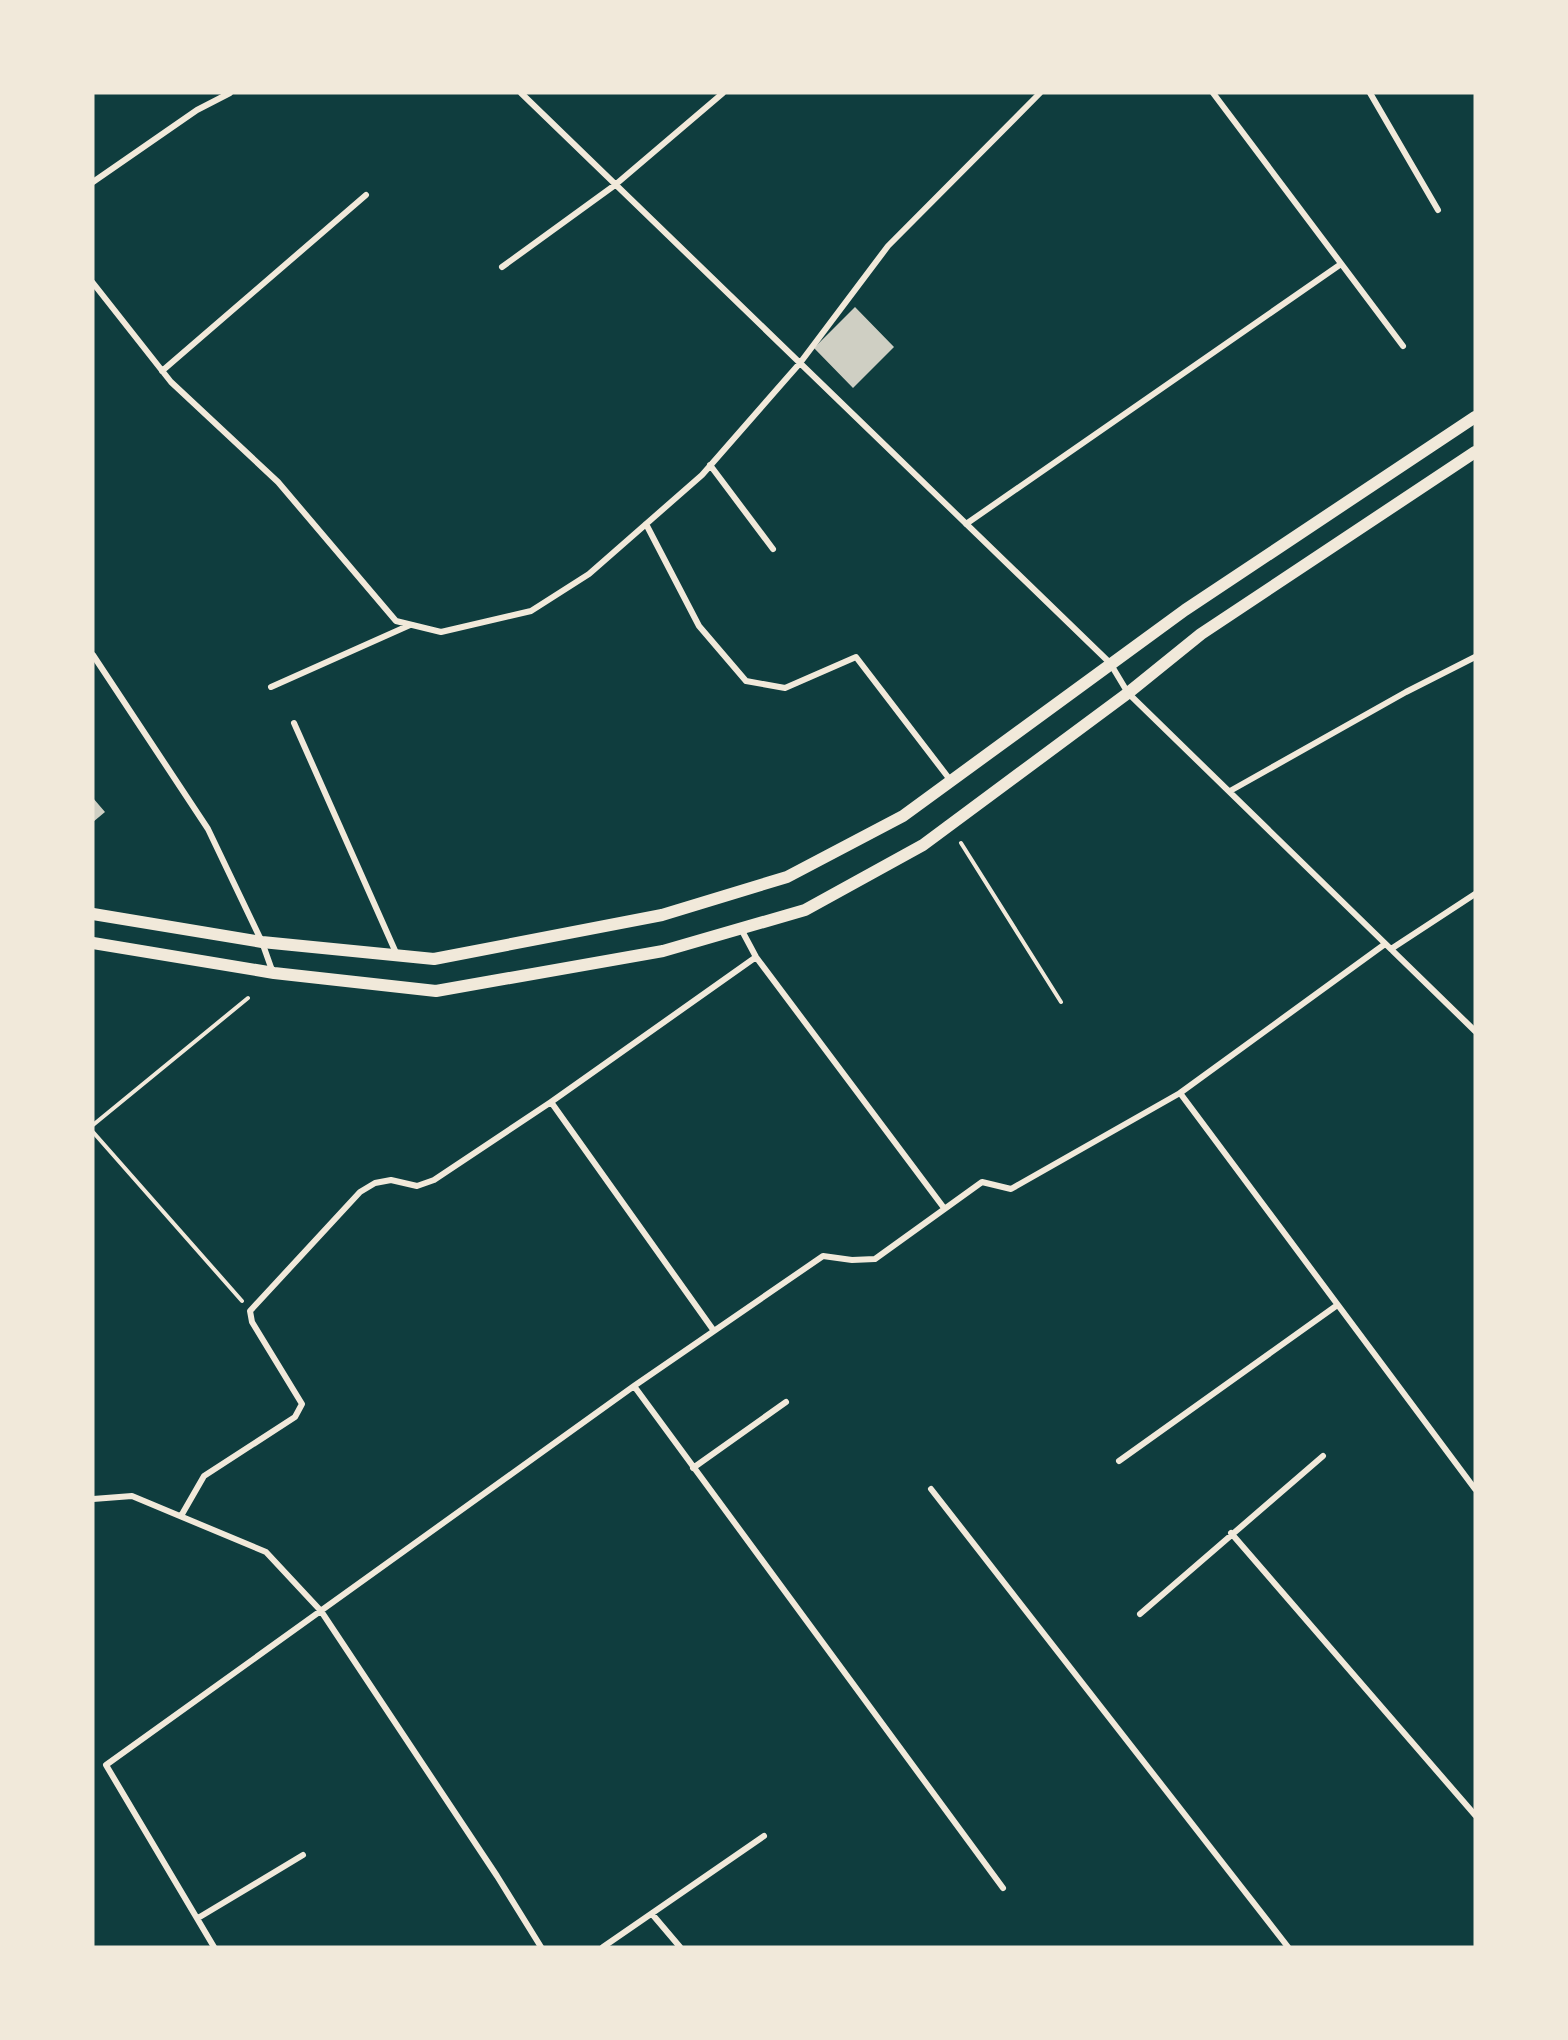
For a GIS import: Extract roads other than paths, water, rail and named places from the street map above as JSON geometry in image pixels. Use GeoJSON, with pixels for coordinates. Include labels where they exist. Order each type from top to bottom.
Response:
{"type":"FeatureCollection","features":[{"type":"Feature","properties":{"kind":"main road"},"geometry":{"type":"LineString","coordinates":[[93,914],[262,942],[434,959],[662,915],[787,877],[903,816],[1110,663],[1475,417]]}},
{"type":"Feature","properties":{"kind":"main road"},"geometry":{"type":"LineString","coordinates":[[93,943],[274,973],[436,992],[663,951],[805,910],[923,845],[1128,693],[1201,634],[1475,452]]}},
{"type":"Feature","properties":{"kind":"street"},"geometry":{"type":"LineString","coordinates":[[93,182],[197,110],[231,93]]}},
{"type":"Feature","properties":{"kind":"street"},"geometry":{"type":"LineString","coordinates":[[521,93],[1110,663],[1128,693],[1475,1031]]}},
{"type":"Feature","properties":{"kind":"street"},"geometry":{"type":"LineString","coordinates":[[502,267],[615,184],[723,93]]}},
{"type":"Feature","properties":{"kind":"street"},"geometry":{"type":"LineString","coordinates":[[93,283],[162,371],[278,482],[396,621],[441,632],[531,611],[589,574],[646,524],[710,465],[800,363],[888,246],[1041,93]]}},
{"type":"Feature","properties":{"kind":"street"},"geometry":{"type":"LineString","coordinates":[[1213,93],[1403,346]]}},
{"type":"Feature","properties":{"kind":"street"},"geometry":{"type":"LineString","coordinates":[[1370,93],[1438,210]]}},
{"type":"Feature","properties":{"kind":"street"},"geometry":{"type":"LineString","coordinates":[[162,371],[366,195]]}},
{"type":"Feature","properties":{"kind":"street"},"geometry":{"type":"LineString","coordinates":[[966,524],[1341,264]]}},
{"type":"Feature","properties":{"kind":"street"},"geometry":{"type":"LineString","coordinates":[[710,465],[772,549]]}},
{"type":"Feature","properties":{"kind":"street"},"geometry":{"type":"LineString","coordinates":[[646,524],[699,626],[746,681],[785,688],[856,657],[951,781]]}},
{"type":"Feature","properties":{"kind":"street"},"geometry":{"type":"LineString","coordinates":[[270,687],[410,624]]}},
{"type":"Feature","properties":{"kind":"street"},"geometry":{"type":"LineString","coordinates":[[93,655],[208,829],[262,942],[274,973]]}},
{"type":"Feature","properties":{"kind":"street"},"geometry":{"type":"LineString","coordinates":[[1230,791],[1406,692],[1475,657]]}},
{"type":"Feature","properties":{"kind":"street"},"geometry":{"type":"LineString","coordinates":[[294,723],[398,956]]}},
{"type":"Feature","properties":{"kind":"street"},"geometry":{"type":"LineString","coordinates":[[1391,949],[1475,894]]}},
{"type":"Feature","properties":{"kind":"street"},"geometry":{"type":"LineString","coordinates":[[740,927],[756,957],[944,1208]]}},
{"type":"Feature","properties":{"kind":"street"},"geometry":{"type":"LineString","coordinates":[[214,1947],[106,1765],[634,1386],[823,1256],[852,1260],[875,1259],[982,1182],[1011,1189],[1180,1093],[1385,944]]}},
{"type":"Feature","properties":{"kind":"street"},"geometry":{"type":"LineString","coordinates":[[181,1516],[204,1476],[295,1417],[302,1404],[252,1323],[250,1311],[360,1192],[375,1183],[390,1180],[417,1186],[434,1180],[551,1102],[756,957]]}},
{"type":"Feature","properties":{"kind":"street"},"geometry":{"type":"LineString","coordinates":[[1180,1093],[1336,1306],[1475,1489]]}},
{"type":"Feature","properties":{"kind":"street"},"geometry":{"type":"LineString","coordinates":[[551,1102],[714,1331]]}},
{"type":"Feature","properties":{"kind":"street"},"geometry":{"type":"LineString","coordinates":[[1119,1461],[1336,1306]]}},
{"type":"Feature","properties":{"kind":"street"},"geometry":{"type":"LineString","coordinates":[[634,1386],[1003,1888]]}},
{"type":"Feature","properties":{"kind":"street"},"geometry":{"type":"LineString","coordinates":[[693,1468],[786,1402]]}},
{"type":"Feature","properties":{"kind":"street"},"geometry":{"type":"LineString","coordinates":[[1140,1614],[1231,1533],[1323,1456]]}},
{"type":"Feature","properties":{"kind":"street"},"geometry":{"type":"LineString","coordinates":[[931,1489],[1288,1947]]}},
{"type":"Feature","properties":{"kind":"street"},"geometry":{"type":"LineString","coordinates":[[93,1499],[132,1496],[266,1551],[321,1611],[497,1876],[540,1947]]}},
{"type":"Feature","properties":{"kind":"street"},"geometry":{"type":"LineString","coordinates":[[1231,1533],[1475,1815]]}},
{"type":"Feature","properties":{"kind":"street"},"geometry":{"type":"LineString","coordinates":[[603,1947],[764,1836]]}},
{"type":"Feature","properties":{"kind":"street"},"geometry":{"type":"LineString","coordinates":[[198,1918],[303,1855]]}},
{"type":"Feature","properties":{"kind":"street"},"geometry":{"type":"LineString","coordinates":[[651,1914],[680,1947]]}}]}
